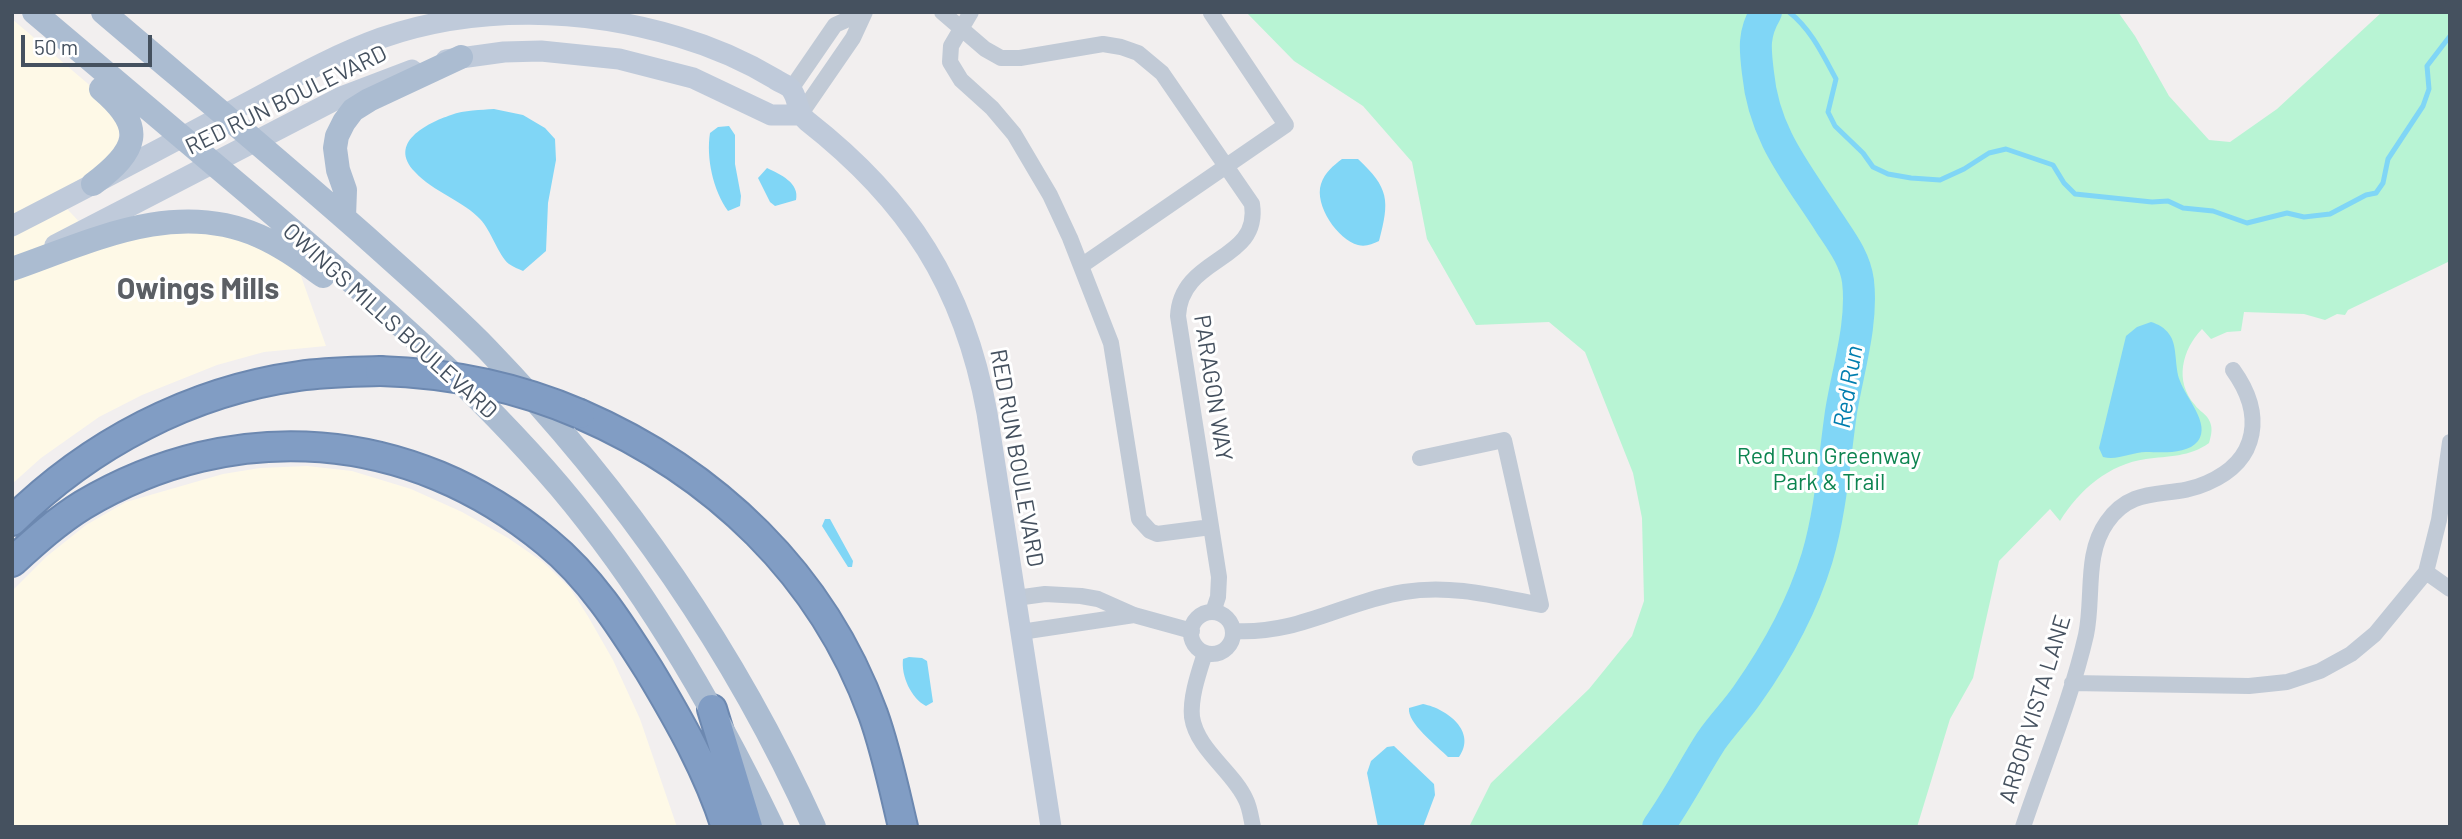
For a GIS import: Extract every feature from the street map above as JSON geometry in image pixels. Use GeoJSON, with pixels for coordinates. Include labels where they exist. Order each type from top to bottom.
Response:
{"type":"FeatureCollection","features":[{"type":"Feature","properties":{"kind":"highway"},"geometry":{"type":"LineString","coordinates":[[12,521],[78,466],[109,445],[171,412],[201,400],[268,382],[300,376],[380,371],[465,378],[521,392],[579,414],[638,441],[685,471],[755,530],[789,569],[828,624],[860,684],[882,742],[903,827]]}},
{"type":"Feature","properties":{"kind":"highway"},"geometry":{"type":"LineString","coordinates":[[12,562],[55,525],[90,501],[142,475],[202,456],[260,446],[318,446],[369,454],[426,470],[505,510],[548,542],[587,581],[621,626],[686,733],[713,789],[726,827]]}},
{"type":"Feature","properties":{"kind":"highway"},"geometry":{"type":"LineString","coordinates":[[712,709],[748,827]]}},
{"type":"Feature","properties":{"kind":"main road"},"geometry":{"type":"LineString","coordinates":[[13,12],[121,106],[129,119],[130,139],[126,153],[110,171],[93,184]]}},
{"type":"Feature","properties":{"kind":"main road","name":"OWINGS MILLS BOULEVARD"},"geometry":{"type":"LineString","coordinates":[[34,12],[401,325],[481,402],[561,488],[615,557],[712,709],[772,827]]}},
{"type":"Feature","properties":{"kind":"main road","name":"OWINGS MILLS BOULEVARD"},"geometry":{"type":"LineString","coordinates":[[103,12],[435,298],[485,347],[574,444],[614,494],[682,589],[725,656],[754,707],[814,827]]}},
{"type":"Feature","properties":{"kind":"main road","name":"RED RUN BOULEVARD"},"geometry":{"type":"LineString","coordinates":[[12,226],[323,63],[381,38],[429,25],[498,15],[584,17],[656,30],[722,52],[791,89]]}},
{"type":"Feature","properties":{"kind":"main road","name":"RED RUN BOULEVARD"},"geometry":{"type":"LineString","coordinates":[[12,268],[255,141],[372,84],[433,63],[461,57],[541,51],[618,59],[693,78],[771,115],[800,115],[852,158],[896,204],[929,253],[957,307],[983,390],[1051,827]]}},
{"type":"Feature","properties":{"kind":"main road"},"geometry":{"type":"LineString","coordinates":[[344,217],[345,190],[338,170],[335,148],[344,122],[353,110],[369,100],[461,57]]}},
{"type":"Feature","properties":{"kind":"main road"},"geometry":{"type":"LineString","coordinates":[[791,89],[800,115]]}},
{"type":"Feature","properties":{"kind":"main road"},"geometry":{"type":"LineString","coordinates":[[12,268],[139,225],[196,220],[234,228],[276,244],[351,298],[401,325]]}},
{"type":"Feature","properties":{"kind":"street"},"geometry":{"type":"LineString","coordinates":[[791,89],[835,25],[865,12]]}},
{"type":"Feature","properties":{"kind":"street"},"geometry":{"type":"LineString","coordinates":[[800,115],[853,38],[865,12]]}},
{"type":"Feature","properties":{"kind":"street","name":"PARAGON WAY"},"geometry":{"type":"LineString","coordinates":[[942,12],[985,49],[1001,58],[1020,58],[1103,44],[1138,53],[1162,73],[1252,205],[1252,226],[1248,236],[1189,282],[1178,304],[1219,586],[1213,612]]}},
{"type":"Feature","properties":{"kind":"street"},"geometry":{"type":"LineString","coordinates":[[971,12],[949,53],[954,71],[1014,134],[1055,205],[1081,266],[1111,342],[1139,520],[1157,534],[1211,527]]}},
{"type":"Feature","properties":{"kind":"street"},"geometry":{"type":"LineString","coordinates":[[1081,266],[1286,125],[1211,13]]}},
{"type":"Feature","properties":{"kind":"street","name":"ARBOR VISTA LANE"},"geometry":{"type":"LineString","coordinates":[[2023,827],[2086,634],[2092,562],[2097,539],[2107,521],[2120,507],[2136,497],[2192,489],[2209,483],[2230,469],[2243,454],[2252,436],[2254,420],[2244,386],[2233,370]]}},
{"type":"Feature","properties":{"kind":"street"},"geometry":{"type":"LineString","coordinates":[[1233,631],[1261,632],[1285,628],[1382,597],[1430,589],[1457,590],[1541,605],[1504,440],[1420,458]]}},
{"type":"Feature","properties":{"kind":"street"},"geometry":{"type":"LineString","coordinates":[[2072,683],[2249,686],[2287,682],[2320,671],[2351,654],[2375,634],[2426,572],[2439,520],[2450,442]]}},
{"type":"Feature","properties":{"kind":"street"},"geometry":{"type":"LineString","coordinates":[[2426,572],[2450,589]]}},
{"type":"Feature","properties":{"kind":"street"},"geometry":{"type":"LineString","coordinates":[[1016,598],[1045,594],[1098,599],[1134,615],[1192,631]]}},
{"type":"Feature","properties":{"kind":"street"},"geometry":{"type":"LineString","coordinates":[[1213,612],[1227,618],[1233,631],[1230,644],[1225,649],[1219,653],[1205,653],[1195,644],[1192,631],[1199,618],[1213,612]]}},
{"type":"Feature","properties":{"kind":"street"},"geometry":{"type":"LineString","coordinates":[[1021,632],[1134,615]]}},
{"type":"Feature","properties":{"kind":"street"},"geometry":{"type":"LineString","coordinates":[[1205,653],[1192,702],[1194,726],[1246,800],[1253,827]]}},
{"type":"Feature","properties":{"kind":"shaded area"},"geometry":{"type":"Polygon","coordinates":[[[12,19],[107,100],[120,122],[118,145],[106,163],[54,195],[102,246],[173,230],[232,237],[297,265],[326,346],[264,352],[217,365],[142,395],[99,417],[41,458],[12,484],[12,19]]]}},
{"type":"Feature","properties":{"kind":"shaded area"},"geometry":{"type":"Polygon","coordinates":[[[307,466],[352,471],[411,489],[462,512],[543,562],[570,588],[613,660],[640,719],[677,827],[12,827],[12,591],[46,557],[86,525],[126,502],[223,474],[260,468],[307,466]]]}},
{"type":"Feature","properties":{"kind":"green space","name":"Red Run Greenway Park & Trail"},"geometry":{"type":"Polygon","coordinates":[[[1246,12],[2118,12],[2169,96],[2209,140],[2230,142],[2277,109],[2382,12],[2450,12],[2450,261],[2348,310],[2345,315],[2337,314],[2325,320],[2304,314],[2244,312],[2241,331],[2227,332],[2211,339],[2202,329],[2185,356],[2183,376],[2188,396],[2210,422],[2212,430],[2209,443],[2187,453],[2120,466],[2086,489],[2060,521],[2050,509],[1999,561],[1973,678],[1950,719],[1917,827],[1469,827],[1491,783],[1589,689],[1632,636],[1644,601],[1642,518],[1633,473],[1585,352],[1549,322],[1476,325],[1427,239],[1412,162],[1363,106],[1294,61],[1246,12]]]}},
{"type":"Feature","properties":{"kind":"water"},"geometry":{"type":"Polygon","coordinates":[[[494,109],[523,115],[545,128],[555,139],[556,160],[548,203],[546,251],[523,271],[505,260],[484,224],[474,213],[430,185],[415,172],[405,152],[414,136],[431,123],[461,112],[494,109]]]}},
{"type":"Feature","properties":{"kind":"water"},"geometry":{"type":"Polygon","coordinates":[[[729,126],[735,135],[735,164],[741,196],[740,206],[728,211],[715,184],[709,143],[710,133],[718,127],[729,126]]]}},
{"type":"Feature","properties":{"kind":"water"},"geometry":{"type":"Polygon","coordinates":[[[1342,159],[1358,159],[1381,187],[1385,215],[1379,241],[1364,246],[1350,242],[1336,229],[1324,211],[1321,184],[1330,170],[1342,159]]]}},
{"type":"Feature","properties":{"kind":"water"},"geometry":{"type":"Polygon","coordinates":[[[767,168],[792,184],[796,200],[775,206],[770,202],[758,178],[767,168]]]}},
{"type":"Feature","properties":{"kind":"water"},"geometry":{"type":"Polygon","coordinates":[[[2151,322],[2163,328],[2172,339],[2178,375],[2200,419],[2201,434],[2198,441],[2181,451],[2103,457],[2099,448],[2126,336],[2137,327],[2151,322]]]}},
{"type":"Feature","properties":{"kind":"water"},"geometry":{"type":"Polygon","coordinates":[[[825,519],[830,519],[853,561],[852,567],[848,567],[822,526],[825,519]]]}},
{"type":"Feature","properties":{"kind":"water"},"geometry":{"type":"Polygon","coordinates":[[[909,657],[927,661],[933,702],[926,706],[916,698],[905,679],[903,659],[909,657]]]}},
{"type":"Feature","properties":{"kind":"water"},"geometry":{"type":"Polygon","coordinates":[[[1423,704],[1442,711],[1457,723],[1464,739],[1464,748],[1459,757],[1448,757],[1413,720],[1409,708],[1423,704]]]}},
{"type":"Feature","properties":{"kind":"water"},"geometry":{"type":"Polygon","coordinates":[[[1394,746],[1434,784],[1435,795],[1423,827],[1378,827],[1367,773],[1371,761],[1387,747],[1394,746]]]}},
{"type":"Feature","properties":{"kind":"waterway","name":"Red Run"},"geometry":{"type":"LineString","coordinates":[[1658,827],[1711,741],[1743,701],[1768,663],[1804,594],[1826,522],[1841,412],[1857,330],[1859,297],[1854,265],[1784,153],[1767,116],[1756,49],[1759,27],[1766,12]]}},
{"type":"Feature","properties":{"kind":"waterway"},"geometry":{"type":"LineString","coordinates":[[1789,12],[1810,34],[1836,79],[1828,112],[1835,126],[1863,153],[1873,167],[1888,174],[1940,180],[1989,153],[2006,149],[2053,165],[2064,183],[2075,194],[2152,202],[2168,201],[2183,208],[2213,211],[2247,223],[2287,213],[2304,217],[2330,214],[2366,195],[2376,193],[2383,183],[2388,159],[2423,106],[2429,89],[2427,66],[2450,36]]}},
{"type":"Feature","properties":{"kind":"district","name":"Owings Mills"},"geometry":{"type":"Point","coordinates":[198,289]}}]}
